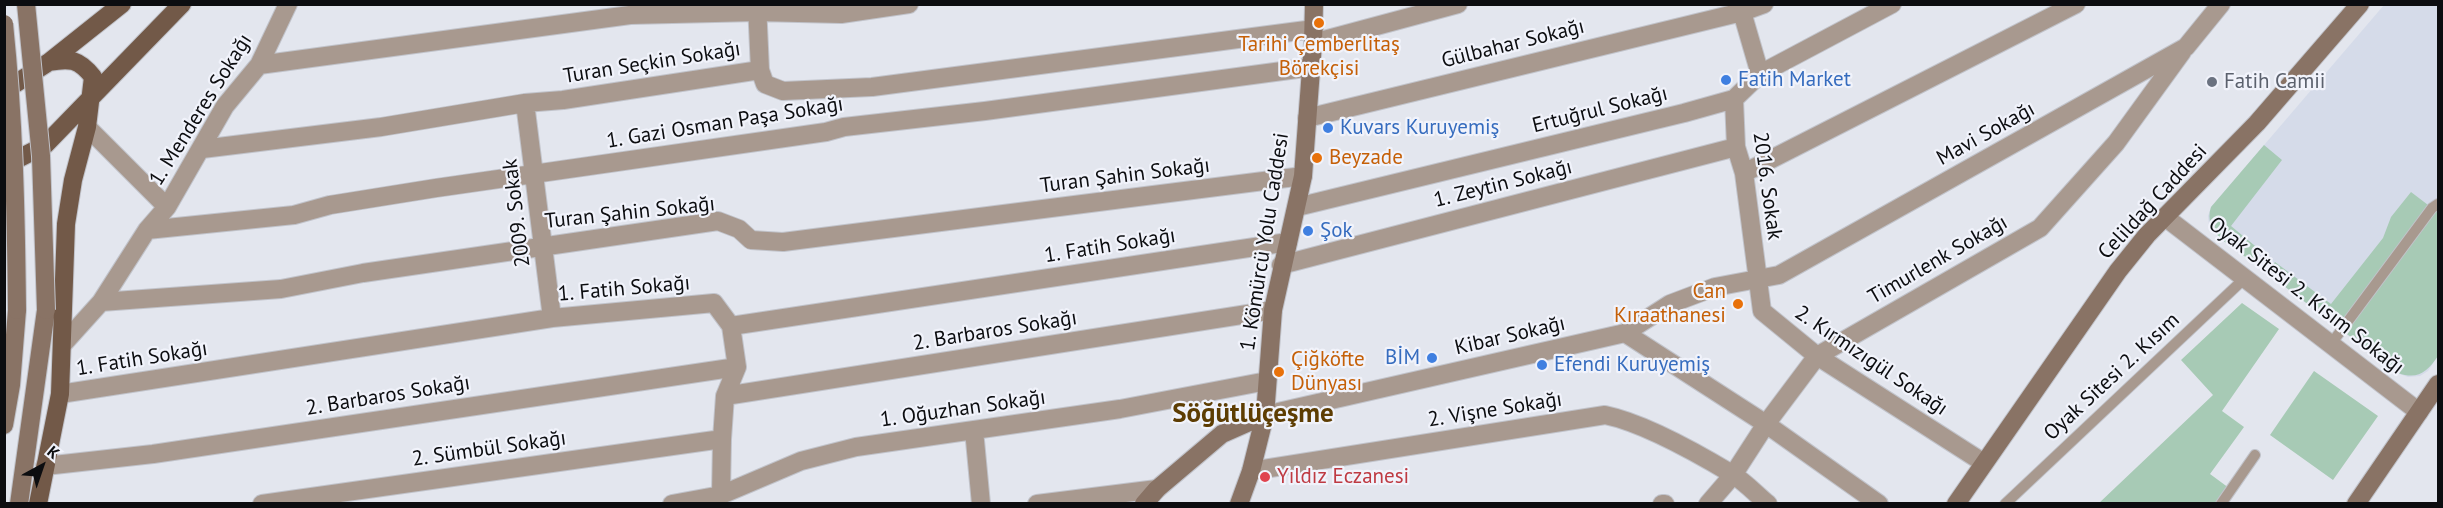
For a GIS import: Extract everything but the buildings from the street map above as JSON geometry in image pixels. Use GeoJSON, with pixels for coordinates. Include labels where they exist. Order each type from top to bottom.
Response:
{"type":"FeatureCollection","features":[{"type":"Feature","properties":{"kind":"main road"},"geometry":{"type":"LineString","coordinates":[[4,91],[49,62],[122,4]]}},
{"type":"Feature","properties":{"kind":"main road"},"geometry":{"type":"LineString","coordinates":[[4,165],[45,145],[182,4]]}},
{"type":"Feature","properties":{"kind":"main road"},"geometry":{"type":"LineString","coordinates":[[38,504],[60,394],[64,343],[66,224],[73,180],[87,127],[93,77],[84,65],[67,59],[49,62]]}},
{"type":"Feature","properties":{"kind":"street"},"geometry":{"type":"LineString","coordinates":[[19,504],[46,310],[41,156],[26,4]]}},
{"type":"Feature","properties":{"kind":"street"},"geometry":{"type":"LineString","coordinates":[[259,65],[630,15],[757,8],[841,14],[909,4]]}},
{"type":"Feature","properties":{"kind":"street","name":"1. Kömürcü Yolu Caddesi"},"geometry":{"type":"LineString","coordinates":[[1239,504],[1251,471],[1265,415],[1273,310],[1281,265],[1303,176],[1314,36],[1314,4]]}},
{"type":"Feature","properties":{"kind":"street","name":"Turan Seçkin Sokağı"},"geometry":{"type":"LineString","coordinates":[[202,149],[381,127],[760,70],[765,84],[783,91],[872,87],[1314,36],[1458,4]]}},
{"type":"Feature","properties":{"kind":"street","name":"Gülbahar Sokağı"},"geometry":{"type":"LineString","coordinates":[[1306,118],[1742,12],[1764,4]]}},
{"type":"Feature","properties":{"kind":"street","name":"Ertuğrul Sokağı"},"geometry":{"type":"LineString","coordinates":[[1297,207],[1734,99],[1760,74],[1892,4]]}},
{"type":"Feature","properties":{"kind":"street"},"geometry":{"type":"LineString","coordinates":[[1744,173],[2076,4]]}},
{"type":"Feature","properties":{"kind":"street","name":"Mavi Sokağı"},"geometry":{"type":"LineString","coordinates":[[1756,279],[1779,275],[2186,47],[2221,4]]}},
{"type":"Feature","properties":{"kind":"street","name":"Celildağ Caddesi"},"geometry":{"type":"LineString","coordinates":[[1956,504],[2118,271],[2165,217],[2251,129],[2360,4]]}},
{"type":"Feature","properties":{"kind":"street","name":"1. Menderes Sokağı"},"geometry":{"type":"LineString","coordinates":[[64,343],[101,302],[147,230],[167,207],[225,106],[259,65],[285,7]]}},
{"type":"Feature","properties":{"kind":"street"},"geometry":{"type":"LineString","coordinates":[[757,8],[760,70]]}},
{"type":"Feature","properties":{"kind":"street"},"geometry":{"type":"LineString","coordinates":[[1742,12],[1760,74]]}},
{"type":"Feature","properties":{"kind":"street"},"geometry":{"type":"LineString","coordinates":[[4,24],[15,168],[17,310],[11,385],[4,425]]}},
{"type":"Feature","properties":{"kind":"street","name":"Timurlenk Sokağı"},"geometry":{"type":"LineString","coordinates":[[1708,504],[1733,475],[1766,424],[1817,356],[2040,228],[2116,143],[2186,47]]}},
{"type":"Feature","properties":{"kind":"street","name":"1. Gazi Osman Paşa Sokağı"},"geometry":{"type":"LineString","coordinates":[[147,230],[294,215],[330,205],[819,134],[844,127],[985,111],[1312,67]]}},
{"type":"Feature","properties":{"kind":"street","name":"2016. Sokak"},"geometry":{"type":"LineString","coordinates":[[1734,99],[1736,147],[1744,173],[1756,279]]}},
{"type":"Feature","properties":{"kind":"street","name":"2009. Sokak"},"geometry":{"type":"LineString","coordinates":[[525,104],[552,318]]}},
{"type":"Feature","properties":{"kind":"street"},"geometry":{"type":"LineString","coordinates":[[87,127],[167,207]]}},
{"type":"Feature","properties":{"kind":"street","name":"1. Zeytin Sokağı"},"geometry":{"type":"LineString","coordinates":[[1281,265],[1736,147]]}},
{"type":"Feature","properties":{"kind":"street","name":"Turan Şahin Sokağı"},"geometry":{"type":"LineString","coordinates":[[101,302],[281,289],[363,273],[718,221],[739,229],[752,240],[783,242],[1303,176]]}},
{"type":"Feature","properties":{"kind":"street","name":"Oyak Sitesi 2. Kısım Sokağı"},"geometry":{"type":"LineString","coordinates":[[2165,217],[2419,412]]}},
{"type":"Feature","properties":{"kind":"street","name":"1. Fatih Sokağı"},"geometry":{"type":"LineString","coordinates":[[60,394],[552,318],[714,303],[731,326],[1288,243]]}},
{"type":"Feature","properties":{"kind":"street","name":"Kibar Sokağı"},"geometry":{"type":"LineString","coordinates":[[1265,415],[1625,333],[1670,304],[1715,287],[1756,279]]}},
{"type":"Feature","properties":{"kind":"street","name":"2. Kırmızıgül Sokağı"},"geometry":{"type":"LineString","coordinates":[[1756,279],[1762,311],[1817,356],[1984,463]]}},
{"type":"Feature","properties":{"kind":"street","name":"2. Barbaros Sokağı"},"geometry":{"type":"LineString","coordinates":[[725,396],[1273,310]]}},
{"type":"Feature","properties":{"kind":"street"},"geometry":{"type":"LineString","coordinates":[[721,495],[725,396],[737,367],[731,326]]}},
{"type":"Feature","properties":{"kind":"street"},"geometry":{"type":"LineString","coordinates":[[1625,333],[1766,424],[1880,504]]}},
{"type":"Feature","properties":{"kind":"street","name":"2. Barbaros Sokağı"},"geometry":{"type":"LineString","coordinates":[[45,466],[197,448],[737,367]]}},
{"type":"Feature","properties":{"kind":"street","name":"1. Oğuzhan Sokağı"},"geometry":{"type":"LineString","coordinates":[[672,504],[721,495],[801,461],[856,447],[1120,409],[1267,381]]}},
{"type":"Feature","properties":{"kind":"street"},"geometry":{"type":"LineString","coordinates":[[2356,504],[2439,384]]}},
{"type":"Feature","properties":{"kind":"street"},"geometry":{"type":"LineString","coordinates":[[1144,504],[1157,489],[1222,434],[1265,415]]}},
{"type":"Feature","properties":{"kind":"street","name":"2. Vişne Sokağı"},"geometry":{"type":"LineString","coordinates":[[1251,471],[1605,415],[1624,419],[1733,475],[1768,504]]}},
{"type":"Feature","properties":{"kind":"street"},"geometry":{"type":"LineString","coordinates":[[974,430],[981,504]]}},
{"type":"Feature","properties":{"kind":"street","name":"2. Sümbül Sokağı"},"geometry":{"type":"LineString","coordinates":[[262,504],[722,439]]}},
{"type":"Feature","properties":{"kind":"street"},"geometry":{"type":"LineString","coordinates":[[1036,504],[1157,489]]}},
{"type":"Feature","properties":{"kind":"lane"},"geometry":{"type":"LineString","coordinates":[[2331,344],[2432,208],[2439,204]]}},
{"type":"Feature","properties":{"kind":"lane","name":"Oyak Sitesi 2. Kısım"},"geometry":{"type":"LineString","coordinates":[[2005,504],[2246,278]]}},
{"type":"Feature","properties":{"kind":"lane"},"geometry":{"type":"LineString","coordinates":[[2221,504],[2255,455]]}},
{"type":"Feature","properties":{"kind":"shaded area"},"geometry":{"type":"Polygon","coordinates":[[[2384,5],[2438,5],[2438,356],[2428,371],[2420,376],[2408,377],[2397,373],[2215,233],[2209,225],[2208,216],[2211,207],[2384,5]]]}},
{"type":"Feature","properties":{"kind":"green space"},"geometry":{"type":"Polygon","coordinates":[[[2264,145],[2282,160],[2231,226],[2260,250],[2251,261],[2228,245],[2215,232],[2209,216],[2211,207],[2264,145]]]}},
{"type":"Feature","properties":{"kind":"green space"},"geometry":{"type":"Polygon","coordinates":[[[2411,192],[2432,208],[2438,204],[2438,356],[2426,370],[2411,376],[2398,373],[2267,273],[2275,262],[2331,304],[2383,238],[2391,217],[2411,192]]]}},
{"type":"Feature","properties":{"kind":"green space"},"geometry":{"type":"Polygon","coordinates":[[[2242,303],[2279,329],[2222,411],[2244,427],[2210,474],[2229,488],[2218,503],[2098,504],[2213,395],[2181,360],[2242,303]]]}},
{"type":"Feature","properties":{"kind":"green space"},"geometry":{"type":"Polygon","coordinates":[[[2314,371],[2378,416],[2333,480],[2270,435],[2314,371]]]}},
{"type":"Feature","properties":{"kind":"place","name":"Tarihi Çemberlitaş Börekçisi"},"geometry":{"type":"Point","coordinates":[1319,23]}},
{"type":"Feature","properties":{"kind":"place","name":"Fatih Market"},"geometry":{"type":"Point","coordinates":[1726,80]}},
{"type":"Feature","properties":{"kind":"place","name":"Fatih Camii"},"geometry":{"type":"Point","coordinates":[2212,82]}},
{"type":"Feature","properties":{"kind":"place","name":"Kuvars Kuruyemiş"},"geometry":{"type":"Point","coordinates":[1328,128]}},
{"type":"Feature","properties":{"kind":"place","name":"Beyzade"},"geometry":{"type":"Point","coordinates":[1317,158]}},
{"type":"Feature","properties":{"kind":"place","name":"Şok"},"geometry":{"type":"Point","coordinates":[1308,231]}},
{"type":"Feature","properties":{"kind":"place","name":"Can Kıraathanesi"},"geometry":{"type":"Point","coordinates":[1738,304]}},
{"type":"Feature","properties":{"kind":"place","name":"BİM"},"geometry":{"type":"Point","coordinates":[1432,358]}},
{"type":"Feature","properties":{"kind":"place","name":"Efendi Kuruyemiş"},"geometry":{"type":"Point","coordinates":[1542,365]}},
{"type":"Feature","properties":{"kind":"place","name":"Çiğköfte Dünyası"},"geometry":{"type":"Point","coordinates":[1279,372]}},
{"type":"Feature","properties":{"kind":"place","name":"Yıldız Eczanesi"},"geometry":{"type":"Point","coordinates":[1265,477]}},
{"type":"Feature","properties":{"kind":"district","name":"Söğütlüçeşme"},"geometry":{"type":"Point","coordinates":[1253,414]}}]}
